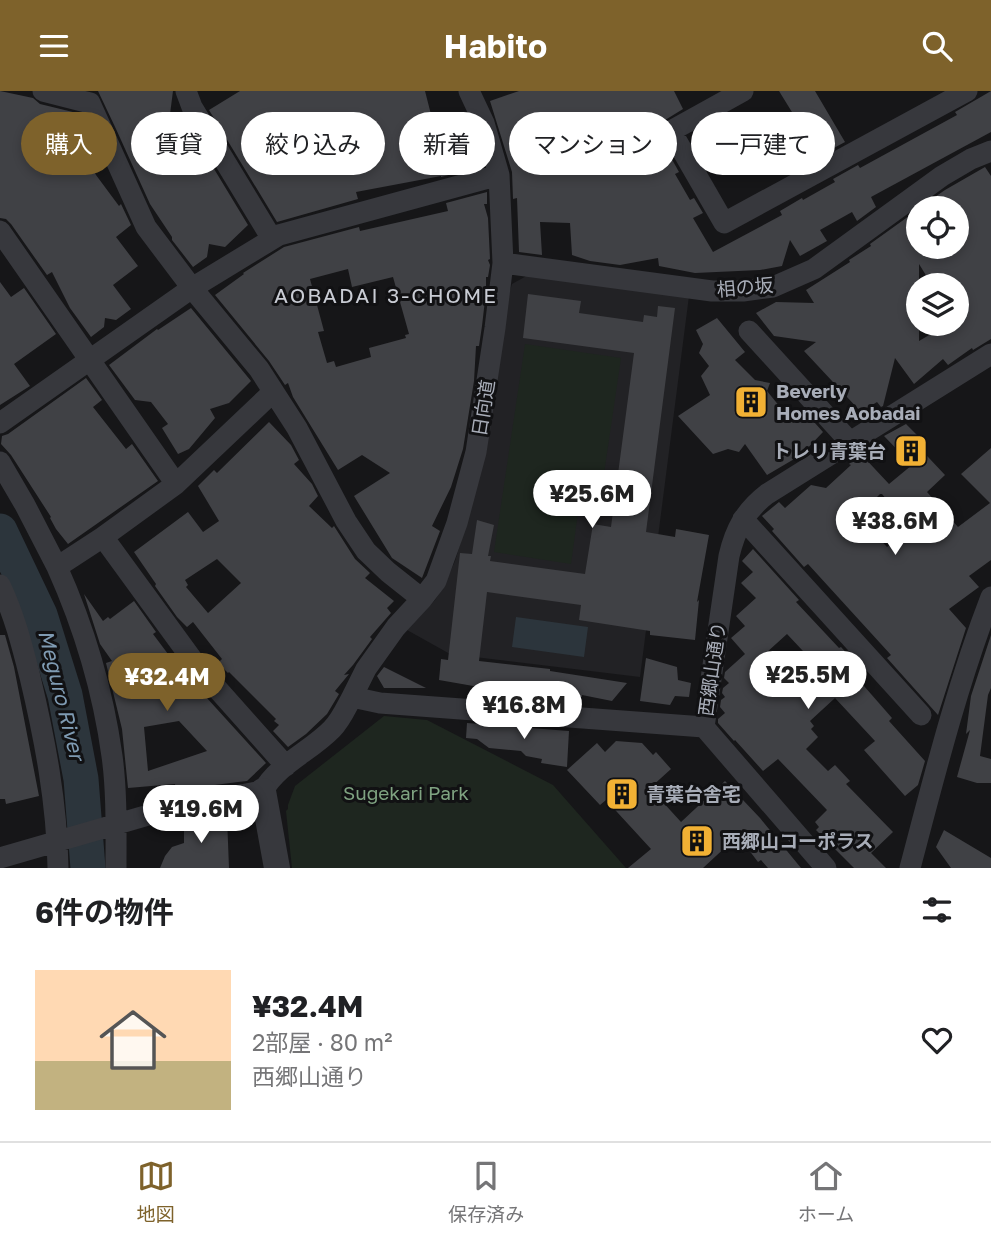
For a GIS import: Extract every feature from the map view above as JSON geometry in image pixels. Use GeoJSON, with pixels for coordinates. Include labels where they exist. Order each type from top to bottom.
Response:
{"type":"FeatureCollection","features":[{"type":"Feature","properties":{"kind":"street"},"geometry":{"type":"LineString","coordinates":[[43,91],[90,103],[146,227],[259,369],[297,428],[346,521],[366,551],[422,599]]}},
{"type":"Feature","properties":{"kind":"street"},"geometry":{"type":"LineString","coordinates":[[186,91],[192,107],[272,239]]}},
{"type":"Feature","properties":{"kind":"street"},"geometry":{"type":"LineString","coordinates":[[743,91],[671,131],[724,223],[967,91]]}},
{"type":"Feature","properties":{"kind":"street","name":"日向道"},"geometry":{"type":"LineString","coordinates":[[352,697],[366,669],[396,627],[436,581],[457,523],[476,452],[503,263],[499,175],[484,123],[471,92]]}},
{"type":"Feature","properties":{"kind":"street","name":"相の坂"},"geometry":{"type":"LineString","coordinates":[[503,263],[712,291],[773,287],[814,269],[942,176],[991,151]]}},
{"type":"Feature","properties":{"kind":"street"},"geometry":{"type":"LineString","coordinates":[[0,423],[192,288],[279,235],[499,175]]}},
{"type":"Feature","properties":{"kind":"street"},"geometry":{"type":"LineString","coordinates":[[0,231],[176,484]]}},
{"type":"Feature","properties":{"kind":"street"},"geometry":{"type":"LineString","coordinates":[[749,331],[851,443]]}},
{"type":"Feature","properties":{"kind":"street","name":"西郷山通り"},"geometry":{"type":"LineString","coordinates":[[352,697],[380,703],[704,727],[729,556],[734,536],[743,519],[767,494],[991,354]]}},
{"type":"Feature","properties":{"kind":"street"},"geometry":{"type":"LineString","coordinates":[[57,567],[176,484],[273,392]]}},
{"type":"Feature","properties":{"kind":"street"},"geometry":{"type":"LineString","coordinates":[[0,462],[57,567],[88,648],[113,758],[112,826],[116,868]]}},
{"type":"Feature","properties":{"kind":"street"},"geometry":{"type":"LineString","coordinates":[[743,519],[921,715]]}},
{"type":"Feature","properties":{"kind":"street"},"geometry":{"type":"LineString","coordinates":[[103,537],[197,666],[286,766]]}},
{"type":"Feature","properties":{"kind":"street"},"geometry":{"type":"LineString","coordinates":[[910,868],[944,739],[985,628],[991,597]]}},
{"type":"Feature","properties":{"kind":"street"},"geometry":{"type":"LineString","coordinates":[[3,598],[18,628],[36,701],[61,841],[58,868]]}},
{"type":"Feature","properties":{"kind":"street"},"geometry":{"type":"LineString","coordinates":[[0,858],[176,807],[263,791],[272,778],[333,728],[352,697]]}},
{"type":"Feature","properties":{"kind":"street"},"geometry":{"type":"LineString","coordinates":[[704,727],[826,868]]}},
{"type":"Feature","properties":{"kind":"street"},"geometry":{"type":"LineString","coordinates":[[263,791],[277,868]]}},
{"type":"Feature","properties":{"kind":"shaded area"},"geometry":{"type":"Polygon","coordinates":[[[530,274],[689,296],[640,677],[450,654],[407,630],[435,600],[455,561],[468,518],[504,311],[512,284],[530,274]]]}},
{"type":"Feature","properties":{"kind":"shaded area"},"geometry":{"type":"Polygon","coordinates":[[[516,617],[588,627],[584,657],[512,647],[516,617]]]}},
{"type":"Feature","properties":{"kind":"green space"},"geometry":{"type":"Polygon","coordinates":[[[525,344],[621,358],[600,501],[580,498],[571,564],[494,552],[525,344]]]}},
{"type":"Feature","properties":{"kind":"green space","name":"Sugekari Park"},"geometry":{"type":"Polygon","coordinates":[[[384,716],[427,720],[553,785],[626,868],[292,868],[286,811],[295,786],[384,716]]]}},
{"type":"Feature","properties":{"kind":"building"},"geometry":{"type":"Polygon","coordinates":[[[0,91],[33,98],[40,104],[73,112],[21,112],[21,175],[96,175],[119,206],[121,204],[131,225],[116,237],[138,266],[113,285],[131,309],[116,320],[105,318],[104,327],[91,337],[70,308],[52,272],[47,275],[11,224],[0,218],[0,91]]]}},
{"type":"Feature","properties":{"kind":"building"},"geometry":{"type":"Polygon","coordinates":[[[98,91],[173,91],[170,112],[131,112],[131,163],[117,132],[117,112],[108,112],[98,91]]]}},
{"type":"Feature","properties":{"kind":"building"},"geometry":{"type":"Polygon","coordinates":[[[240,91],[425,91],[430,112],[399,112],[399,175],[449,175],[356,192],[358,199],[277,222],[248,175],[385,175],[385,112],[241,112],[241,163],[227,140],[227,112],[209,110],[240,91]]]}},
{"type":"Feature","properties":{"kind":"building"},"geometry":{"type":"Polygon","coordinates":[[[519,91],[674,91],[683,109],[677,113],[509,112],[509,162],[490,101],[519,91]]]}},
{"type":"Feature","properties":{"kind":"building"},"geometry":{"type":"Polygon","coordinates":[[[779,91],[815,91],[827,112],[792,112],[779,91]]]}},
{"type":"Feature","properties":{"kind":"building"},"geometry":{"type":"Polygon","coordinates":[[[991,91],[991,132],[871,197],[876,207],[857,221],[852,212],[820,230],[827,241],[800,256],[790,240],[782,266],[760,270],[695,273],[659,266],[658,258],[620,265],[590,261],[572,255],[570,223],[540,222],[542,255],[519,252],[517,198],[513,199],[512,175],[676,175],[690,200],[694,198],[703,213],[693,218],[713,252],[782,215],[780,211],[835,182],[833,179],[858,165],[860,168],[957,115],[955,112],[991,91]]]}},
{"type":"Feature","properties":{"kind":"building"},"geometry":{"type":"Polygon","coordinates":[[[835,125],[845,142],[835,147],[835,125]]]}},
{"type":"Feature","properties":{"kind":"building"},"geometry":{"type":"Polygon","coordinates":[[[985,167],[991,176],[991,339],[973,350],[972,348],[948,365],[943,359],[914,384],[895,358],[883,406],[877,402],[861,412],[804,351],[816,342],[774,336],[756,313],[776,302],[814,303],[806,290],[850,262],[849,260],[906,218],[906,259],[969,259],[969,196],[936,196],[985,167]]]}},
{"type":"Feature","properties":{"kind":"building"},"geometry":{"type":"Polygon","coordinates":[[[137,175],[218,175],[248,225],[225,247],[209,244],[207,257],[193,267],[172,240],[150,204],[137,175]]]}},
{"type":"Feature","properties":{"kind":"building"},"geometry":{"type":"Polygon","coordinates":[[[487,192],[487,204],[484,204],[488,218],[490,265],[486,277],[482,326],[479,346],[476,346],[474,381],[463,449],[451,487],[432,526],[440,531],[422,578],[392,558],[354,496],[390,473],[362,455],[338,470],[293,397],[288,383],[285,385],[269,361],[215,295],[284,247],[359,227],[360,231],[448,211],[446,203],[487,192]],[[348,269],[310,279],[324,331],[318,332],[327,363],[334,361],[336,367],[371,357],[369,348],[406,338],[405,335],[409,334],[393,277],[352,287],[348,269]]]}},
{"type":"Feature","properties":{"kind":"building"},"geometry":{"type":"Polygon","coordinates":[[[0,282],[11,297],[24,288],[56,334],[14,364],[30,386],[0,405],[0,282]]]}},
{"type":"Feature","properties":{"kind":"building"},"geometry":{"type":"Polygon","coordinates":[[[528,294],[581,301],[579,313],[643,322],[644,315],[657,317],[658,306],[675,308],[646,532],[675,537],[676,529],[709,535],[697,602],[699,600],[695,640],[650,635],[650,631],[579,620],[581,605],[487,592],[479,661],[550,669],[627,683],[612,701],[546,692],[544,701],[508,691],[507,699],[485,698],[485,692],[479,692],[479,687],[439,680],[441,659],[448,660],[460,553],[472,554],[477,520],[494,525],[488,556],[491,556],[490,561],[585,574],[593,524],[611,527],[634,353],[523,338],[528,294]]]}},
{"type":"Feature","properties":{"kind":"building"},"geometry":{"type":"Polygon","coordinates":[[[191,308],[251,381],[229,403],[210,409],[215,418],[189,449],[178,454],[162,428],[168,424],[151,402],[135,400],[109,365],[157,329],[191,308]]]}},
{"type":"Feature","properties":{"kind":"building"},"geometry":{"type":"Polygon","coordinates":[[[717,318],[745,352],[735,360],[755,380],[770,383],[767,391],[793,423],[806,413],[823,432],[801,455],[767,475],[745,444],[739,452],[728,449],[713,454],[678,416],[710,395],[701,376],[709,366],[699,353],[703,344],[696,330],[717,318]]]}},
{"type":"Feature","properties":{"kind":"building"},"geometry":{"type":"Polygon","coordinates":[[[86,378],[102,400],[93,407],[126,449],[132,444],[158,481],[68,544],[11,455],[1,444],[2,436],[86,378]]]}},
{"type":"Feature","properties":{"kind":"building"},"geometry":{"type":"Polygon","coordinates":[[[269,422],[291,445],[299,460],[294,464],[312,484],[318,496],[309,506],[332,528],[334,526],[355,559],[370,573],[365,578],[394,601],[387,608],[391,613],[370,637],[372,639],[344,675],[349,674],[335,691],[339,694],[327,714],[288,747],[273,731],[279,725],[274,721],[276,719],[218,663],[222,659],[193,622],[187,627],[177,617],[134,552],[188,512],[203,532],[219,521],[198,486],[214,470],[217,473],[269,422]],[[217,559],[185,580],[188,585],[186,587],[208,613],[241,583],[217,559]]]}},
{"type":"Feature","properties":{"kind":"building"},"geometry":{"type":"Polygon","coordinates":[[[906,424],[918,436],[913,441],[945,475],[927,492],[958,527],[990,503],[961,474],[991,448],[991,560],[969,576],[979,587],[949,609],[966,628],[938,715],[887,658],[891,655],[808,564],[804,567],[762,516],[779,502],[785,508],[811,485],[826,488],[860,453],[889,484],[912,465],[884,436],[906,424]],[[882,494],[858,516],[887,547],[910,528],[882,494]]]}},
{"type":"Feature","properties":{"kind":"building"},"geometry":{"type":"Polygon","coordinates":[[[753,549],[799,600],[796,602],[864,672],[857,678],[892,718],[889,721],[925,761],[918,785],[905,796],[864,750],[875,741],[835,698],[810,721],[814,726],[811,729],[818,737],[806,749],[828,771],[835,765],[850,781],[846,784],[893,832],[871,853],[886,868],[854,868],[816,830],[819,827],[815,822],[827,810],[778,759],[763,771],[718,723],[718,719],[725,713],[720,707],[721,700],[725,697],[723,688],[729,683],[724,678],[725,672],[745,654],[731,638],[745,626],[736,616],[756,598],[741,583],[753,572],[742,561],[753,549]],[[787,634],[766,653],[795,688],[818,667],[787,634]]]}},
{"type":"Feature","properties":{"kind":"building"},"geometry":{"type":"Polygon","coordinates":[[[84,594],[103,621],[108,617],[110,619],[134,601],[171,658],[173,656],[196,686],[266,763],[247,781],[176,790],[175,784],[128,788],[122,729],[106,663],[112,661],[100,644],[84,594]],[[179,721],[144,727],[148,771],[207,751],[179,721]]]}},
{"type":"Feature","properties":{"kind":"building"},"geometry":{"type":"Polygon","coordinates":[[[0,635],[5,635],[14,667],[39,796],[6,804],[5,799],[0,799],[0,635]]]}},
{"type":"Feature","properties":{"kind":"building"},"geometry":{"type":"Polygon","coordinates":[[[991,635],[991,688],[980,756],[991,759],[991,783],[977,783],[957,777],[970,730],[966,734],[971,696],[991,635]]]}},
{"type":"Feature","properties":{"kind":"building"},"geometry":{"type":"Polygon","coordinates":[[[646,658],[677,667],[678,680],[691,683],[689,697],[675,696],[670,705],[640,701],[646,658]]]}},
{"type":"Feature","properties":{"kind":"building"},"geometry":{"type":"Polygon","coordinates":[[[384,667],[426,688],[384,688],[377,676],[384,667]]]}},
{"type":"Feature","properties":{"kind":"building"},"geometry":{"type":"Polygon","coordinates":[[[467,723],[569,731],[567,767],[541,763],[542,759],[526,756],[521,751],[489,748],[477,739],[466,738],[467,723]]]}},
{"type":"Feature","properties":{"kind":"building"},"geometry":{"type":"Polygon","coordinates":[[[616,741],[642,743],[653,755],[656,752],[671,769],[650,788],[681,822],[725,781],[801,868],[768,868],[761,860],[758,862],[739,837],[703,868],[628,868],[651,849],[606,800],[600,805],[567,770],[597,743],[605,752],[616,741]]]}},
{"type":"Feature","properties":{"kind":"building"},"geometry":{"type":"Polygon","coordinates":[[[227,817],[229,868],[160,868],[172,847],[184,843],[184,819],[227,817]]]}},
{"type":"Feature","properties":{"kind":"building"},"geometry":{"type":"Polygon","coordinates":[[[944,830],[991,858],[991,868],[951,868],[936,847],[944,830]]]}},
{"type":"Feature","properties":{"kind":"waterway","name":"Meguro River"},"geometry":{"type":"LineString","coordinates":[[0,531],[40,615],[65,695],[81,779],[88,868]]}},
{"type":"Feature","properties":{"kind":"place","name":"Beverly Homes Aobadai"},"geometry":{"type":"Point","coordinates":[751,402]}},
{"type":"Feature","properties":{"kind":"place","name":"トレリ青葉台"},"geometry":{"type":"Point","coordinates":[911,451]}},
{"type":"Feature","properties":{"kind":"place","name":"青葉台舎宅"},"geometry":{"type":"Point","coordinates":[622,794]}},
{"type":"Feature","properties":{"kind":"place","name":"西郷山コーポラス"},"geometry":{"type":"Point","coordinates":[697,841]}},
{"type":"Feature","properties":{"kind":"district","name":"AOBADAI 3-CHOME"},"geometry":{"type":"Point","coordinates":[386,296]}}]}
